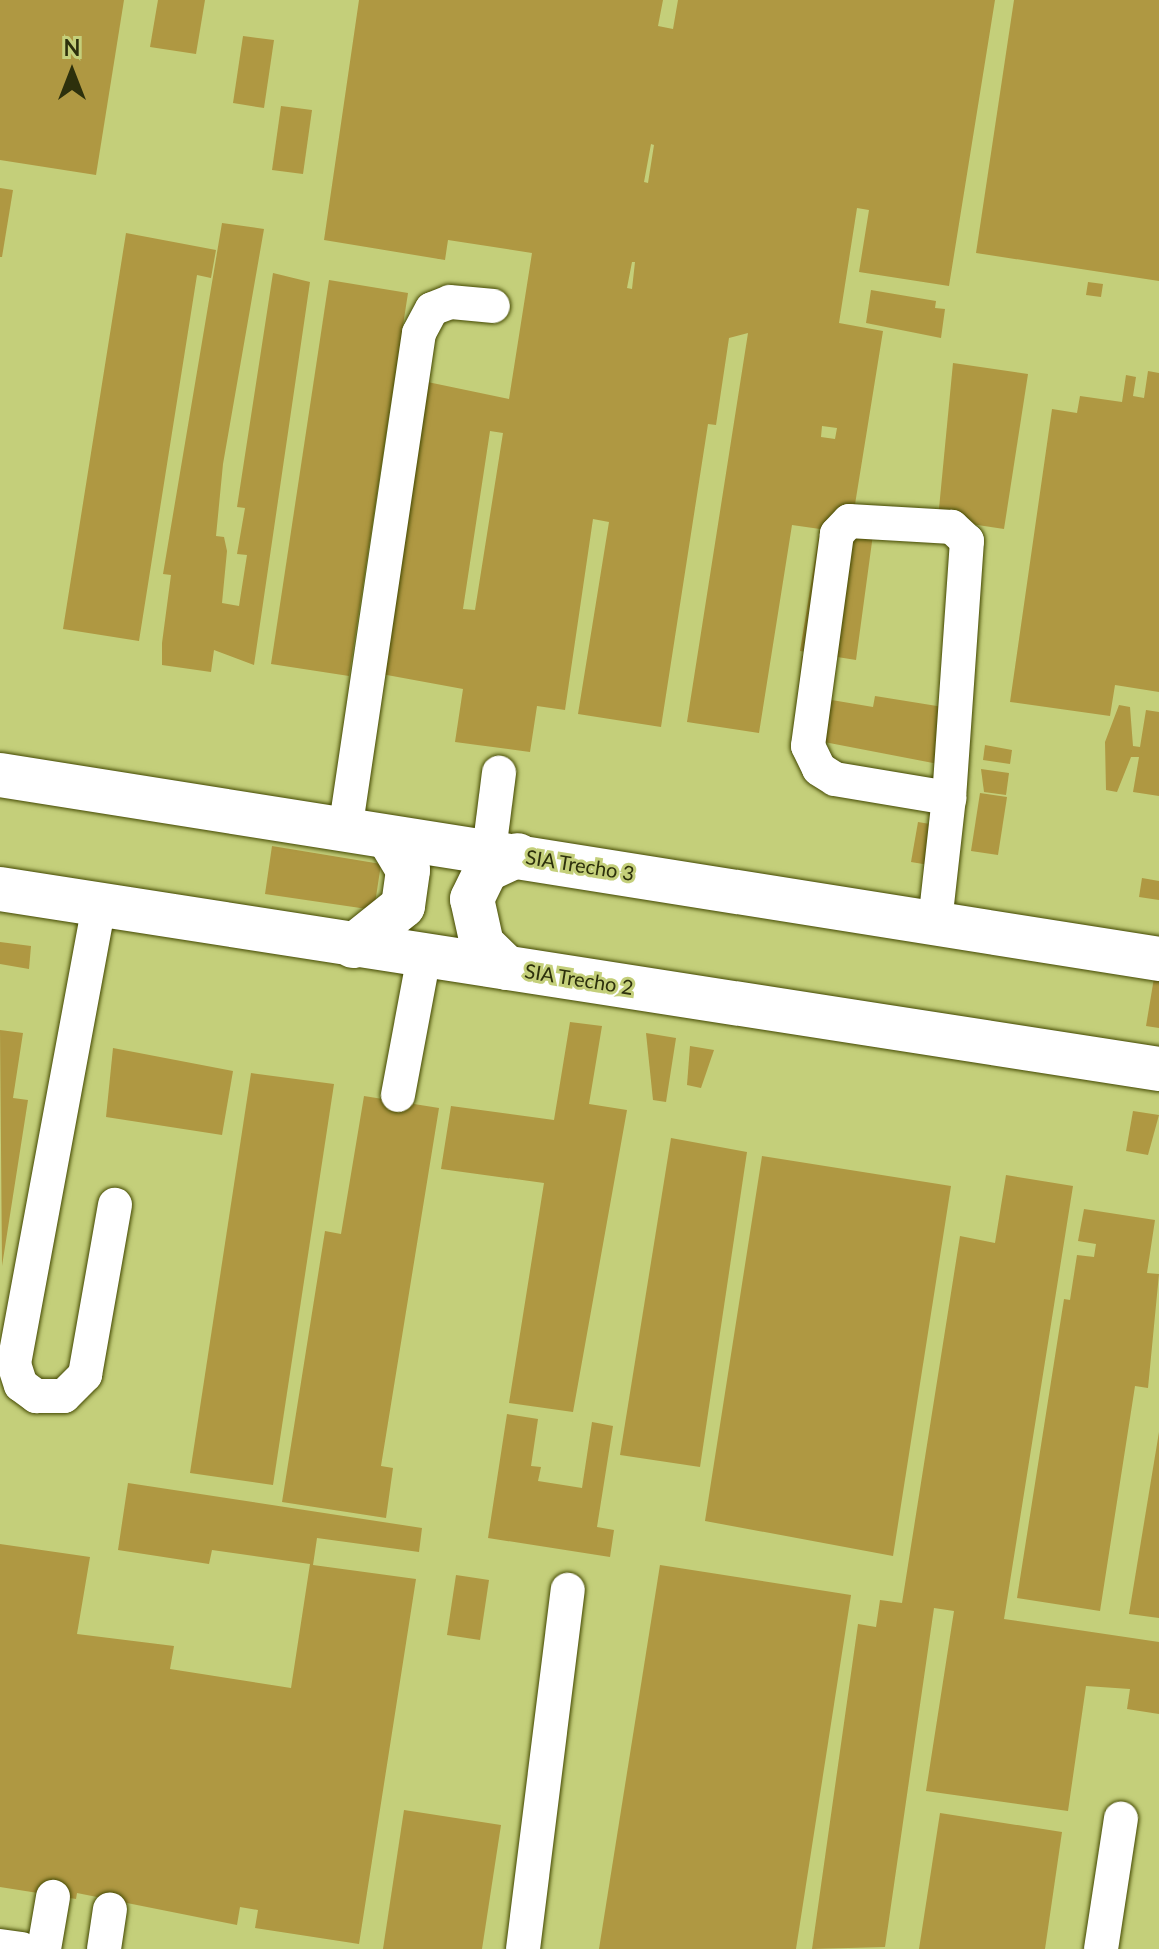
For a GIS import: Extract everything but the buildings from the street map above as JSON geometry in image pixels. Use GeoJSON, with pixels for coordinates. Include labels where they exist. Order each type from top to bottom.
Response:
{"type":"FeatureCollection","features":[{"type":"Feature","properties":{"kind":"main road","name":"SIA Trecho 3"},"geometry":{"type":"LineString","coordinates":[[0,775],[1159,959]]}},
{"type":"Feature","properties":{"kind":"main road"},"geometry":{"type":"LineString","coordinates":[[353,946],[403,906],[408,870],[389,838]]}},
{"type":"Feature","properties":{"kind":"main road"},"geometry":{"type":"LineString","coordinates":[[504,853],[486,870],[472,899],[482,944],[507,968]]}},
{"type":"Feature","properties":{"kind":"main road","name":"SIA Trecho 2"},"geometry":{"type":"LineString","coordinates":[[0,889],[1159,1069]]}},
{"type":"Feature","properties":{"kind":"lane"},"geometry":{"type":"LineString","coordinates":[[345,831],[419,333],[432,309],[450,302],[493,306]]}},
{"type":"Feature","properties":{"kind":"lane"},"geometry":{"type":"LineString","coordinates":[[935,922],[949,798],[967,541],[952,527],[849,521],[837,534],[808,746],[819,769],[835,779],[949,798]]}},
{"type":"Feature","properties":{"kind":"lane"},"geometry":{"type":"LineString","coordinates":[[499,773],[504,853]]}},
{"type":"Feature","properties":{"kind":"lane"},"geometry":{"type":"LineString","coordinates":[[99,905],[14,1364],[21,1385],[36,1396],[64,1396],[85,1375],[115,1205]]}},
{"type":"Feature","properties":{"kind":"lane"},"geometry":{"type":"LineString","coordinates":[[398,1095],[424,956]]}},
{"type":"Feature","properties":{"kind":"lane"},"geometry":{"type":"LineString","coordinates":[[523,1949],[568,1590]]}},
{"type":"Feature","properties":{"kind":"lane"},"geometry":{"type":"LineString","coordinates":[[1101,1949],[1121,1819]]}},
{"type":"Feature","properties":{"kind":"lane"},"geometry":{"type":"LineString","coordinates":[[44,1949],[53,1897]]}},
{"type":"Feature","properties":{"kind":"lane"},"geometry":{"type":"LineString","coordinates":[[104,1949],[110,1909]]}},
{"type":"Feature","properties":{"kind":"lane"},"geometry":{"type":"LineString","coordinates":[[0,1946],[22,1949]]}}]}
